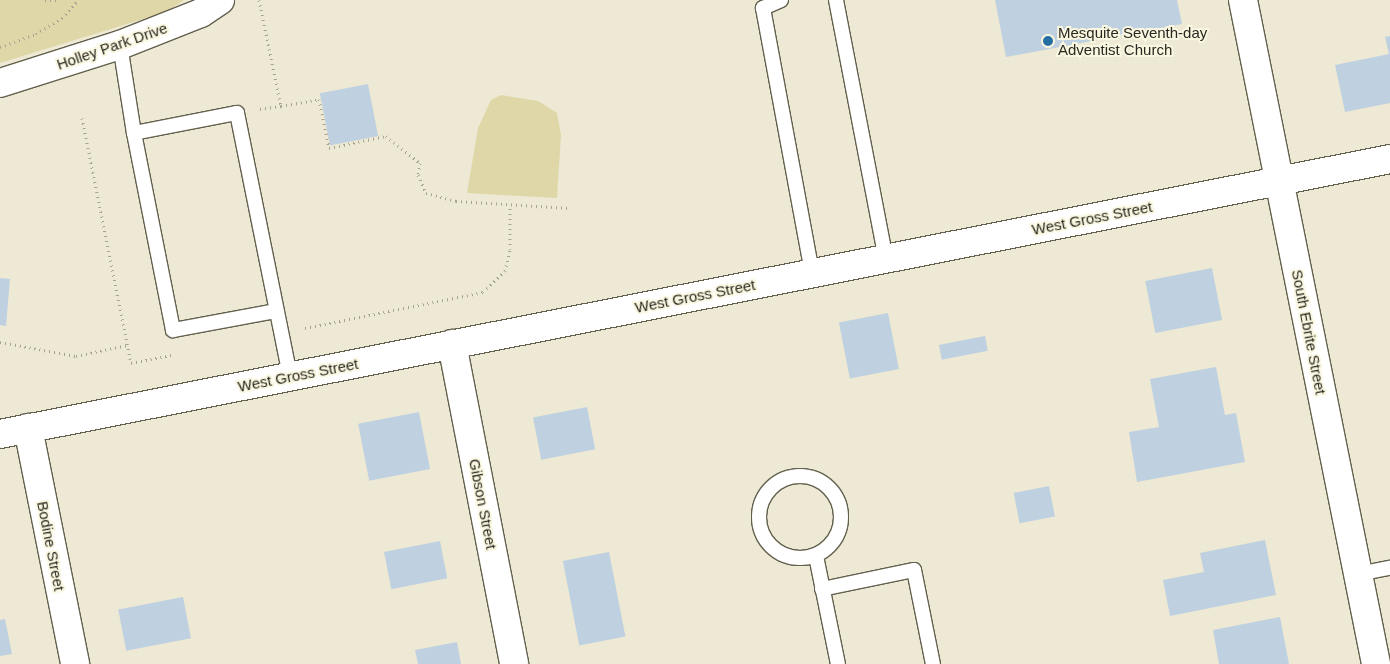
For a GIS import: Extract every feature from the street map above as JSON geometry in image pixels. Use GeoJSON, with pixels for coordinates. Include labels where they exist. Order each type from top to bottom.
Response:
{"type":"FeatureCollection","features":[{"type":"Feature","properties":{"kind":"street","name":"Holley Park Drive"},"geometry":{"type":"LineString","coordinates":[[0,83],[120,45],[201,13],[220,0]]}},
{"type":"Feature","properties":{"kind":"street","name":"South Ebrite Street"},"geometry":{"type":"LineString","coordinates":[[1243,0],[1376,664]]}},
{"type":"Feature","properties":{"kind":"street","name":"West Gross Street"},"geometry":{"type":"LineString","coordinates":[[0,434],[1390,159]]}},
{"type":"Feature","properties":{"kind":"street","name":"Gibson Street"},"geometry":{"type":"LineString","coordinates":[[452,344],[514,664]]}},
{"type":"Feature","properties":{"kind":"street","name":"Bodine Street"},"geometry":{"type":"LineString","coordinates":[[28,428],[75,664]]}},
{"type":"Feature","properties":{"kind":"lane"},"geometry":{"type":"LineString","coordinates":[[781,0],[763,8],[812,273]]}},
{"type":"Feature","properties":{"kind":"lane"},"geometry":{"type":"LineString","coordinates":[[836,0],[886,259]]}},
{"type":"Feature","properties":{"kind":"lane"},"geometry":{"type":"LineString","coordinates":[[120,45],[134,133],[173,330],[276,311]]}},
{"type":"Feature","properties":{"kind":"lane"},"geometry":{"type":"LineString","coordinates":[[134,133],[237,113],[290,376]]}},
{"type":"Feature","properties":{"kind":"lane"},"geometry":{"type":"LineString","coordinates":[[811,477],[833,493],[839,505],[838,533],[816,556],[782,555],[763,536],[758,524],[763,498],[783,479],[811,477]]}},
{"type":"Feature","properties":{"kind":"lane"},"geometry":{"type":"LineString","coordinates":[[816,556],[838,664]]}},
{"type":"Feature","properties":{"kind":"lane"},"geometry":{"type":"LineString","coordinates":[[1358,574],[1390,568]]}},
{"type":"Feature","properties":{"kind":"lane"},"geometry":{"type":"LineString","coordinates":[[822,589],[914,570],[933,664]]}},
{"type":"Feature","properties":{"kind":"path"},"geometry":{"type":"LineString","coordinates":[[45,0],[56,0]]}},
{"type":"Feature","properties":{"kind":"path"},"geometry":{"type":"LineString","coordinates":[[0,47],[36,34],[62,18],[78,0]]}},
{"type":"Feature","properties":{"kind":"path"},"geometry":{"type":"LineString","coordinates":[[259,0],[282,106]]}},
{"type":"Feature","properties":{"kind":"path"},"geometry":{"type":"LineString","coordinates":[[237,113],[319,99],[328,148],[386,136],[420,163],[419,181],[426,193],[456,201],[570,208]]}},
{"type":"Feature","properties":{"kind":"path"},"geometry":{"type":"LineString","coordinates":[[0,342],[76,356],[128,345]]}},
{"type":"Feature","properties":{"kind":"shaded area"},"geometry":{"type":"Polygon","coordinates":[[[0,0],[184,0],[166,12],[0,63],[0,0]]]}},
{"type":"Feature","properties":{"kind":"shaded area"},"geometry":{"type":"Polygon","coordinates":[[[501,95],[538,101],[557,113],[561,135],[557,198],[467,193],[478,128],[491,100],[501,95]]]}},
{"type":"Feature","properties":{"kind":"building","name":"Mesquite Seventh-day Adventist Church"},"geometry":{"type":"Polygon","coordinates":[[[995,0],[1177,0],[1182,24],[1006,57],[995,0]]]}},
{"type":"Feature","properties":{"kind":"building"},"geometry":{"type":"Polygon","coordinates":[[[1390,36],[1390,103],[1345,112],[1335,65],[1389,54],[1385,37],[1390,36]]]}},
{"type":"Feature","properties":{"kind":"building"},"geometry":{"type":"Polygon","coordinates":[[[368,84],[378,136],[330,145],[320,93],[368,84]]]}},
{"type":"Feature","properties":{"kind":"building"},"geometry":{"type":"Polygon","coordinates":[[[1212,268],[1222,320],[1155,333],[1145,281],[1212,268]]]}},
{"type":"Feature","properties":{"kind":"building"},"geometry":{"type":"Polygon","coordinates":[[[0,278],[10,279],[6,326],[0,325],[0,278]]]}},
{"type":"Feature","properties":{"kind":"building"},"geometry":{"type":"Polygon","coordinates":[[[888,313],[899,369],[850,378],[839,323],[888,313]]]}},
{"type":"Feature","properties":{"kind":"building"},"geometry":{"type":"Polygon","coordinates":[[[985,336],[988,351],[942,360],[939,345],[985,336]]]}},
{"type":"Feature","properties":{"kind":"building"},"geometry":{"type":"Polygon","coordinates":[[[1216,367],[1225,415],[1236,413],[1245,462],[1137,482],[1129,432],[1159,427],[1150,379],[1216,367]]]}},
{"type":"Feature","properties":{"kind":"building"},"geometry":{"type":"Polygon","coordinates":[[[587,407],[595,449],[541,460],[533,417],[587,407]]]}},
{"type":"Feature","properties":{"kind":"building"},"geometry":{"type":"Polygon","coordinates":[[[419,412],[430,469],[369,481],[358,424],[419,412]]]}},
{"type":"Feature","properties":{"kind":"building"},"geometry":{"type":"Polygon","coordinates":[[[1049,486],[1055,516],[1020,523],[1014,493],[1049,486]]]}},
{"type":"Feature","properties":{"kind":"building"},"geometry":{"type":"Polygon","coordinates":[[[1265,540],[1276,595],[1170,616],[1163,580],[1204,572],[1200,553],[1265,540]]]}},
{"type":"Feature","properties":{"kind":"building"},"geometry":{"type":"Polygon","coordinates":[[[440,541],[447,578],[391,589],[384,552],[440,541]]]}},
{"type":"Feature","properties":{"kind":"building"},"geometry":{"type":"Polygon","coordinates":[[[609,552],[625,636],[579,645],[563,561],[609,552]]]}},
{"type":"Feature","properties":{"kind":"building"},"geometry":{"type":"Polygon","coordinates":[[[183,597],[191,638],[126,651],[118,610],[183,597]]]}},
{"type":"Feature","properties":{"kind":"building"},"geometry":{"type":"Polygon","coordinates":[[[1280,617],[1289,664],[1219,664],[1213,630],[1280,617]]]}},
{"type":"Feature","properties":{"kind":"building"},"geometry":{"type":"Polygon","coordinates":[[[5,619],[12,654],[0,656],[0,620],[5,619]]]}},
{"type":"Feature","properties":{"kind":"building"},"geometry":{"type":"Polygon","coordinates":[[[457,642],[461,664],[418,664],[415,650],[457,642]]]}},
{"type":"Feature","properties":{"kind":"place","name":"Mesquite Seventh-day Adventist Church"},"geometry":{"type":"Point","coordinates":[1048,41]}}]}
